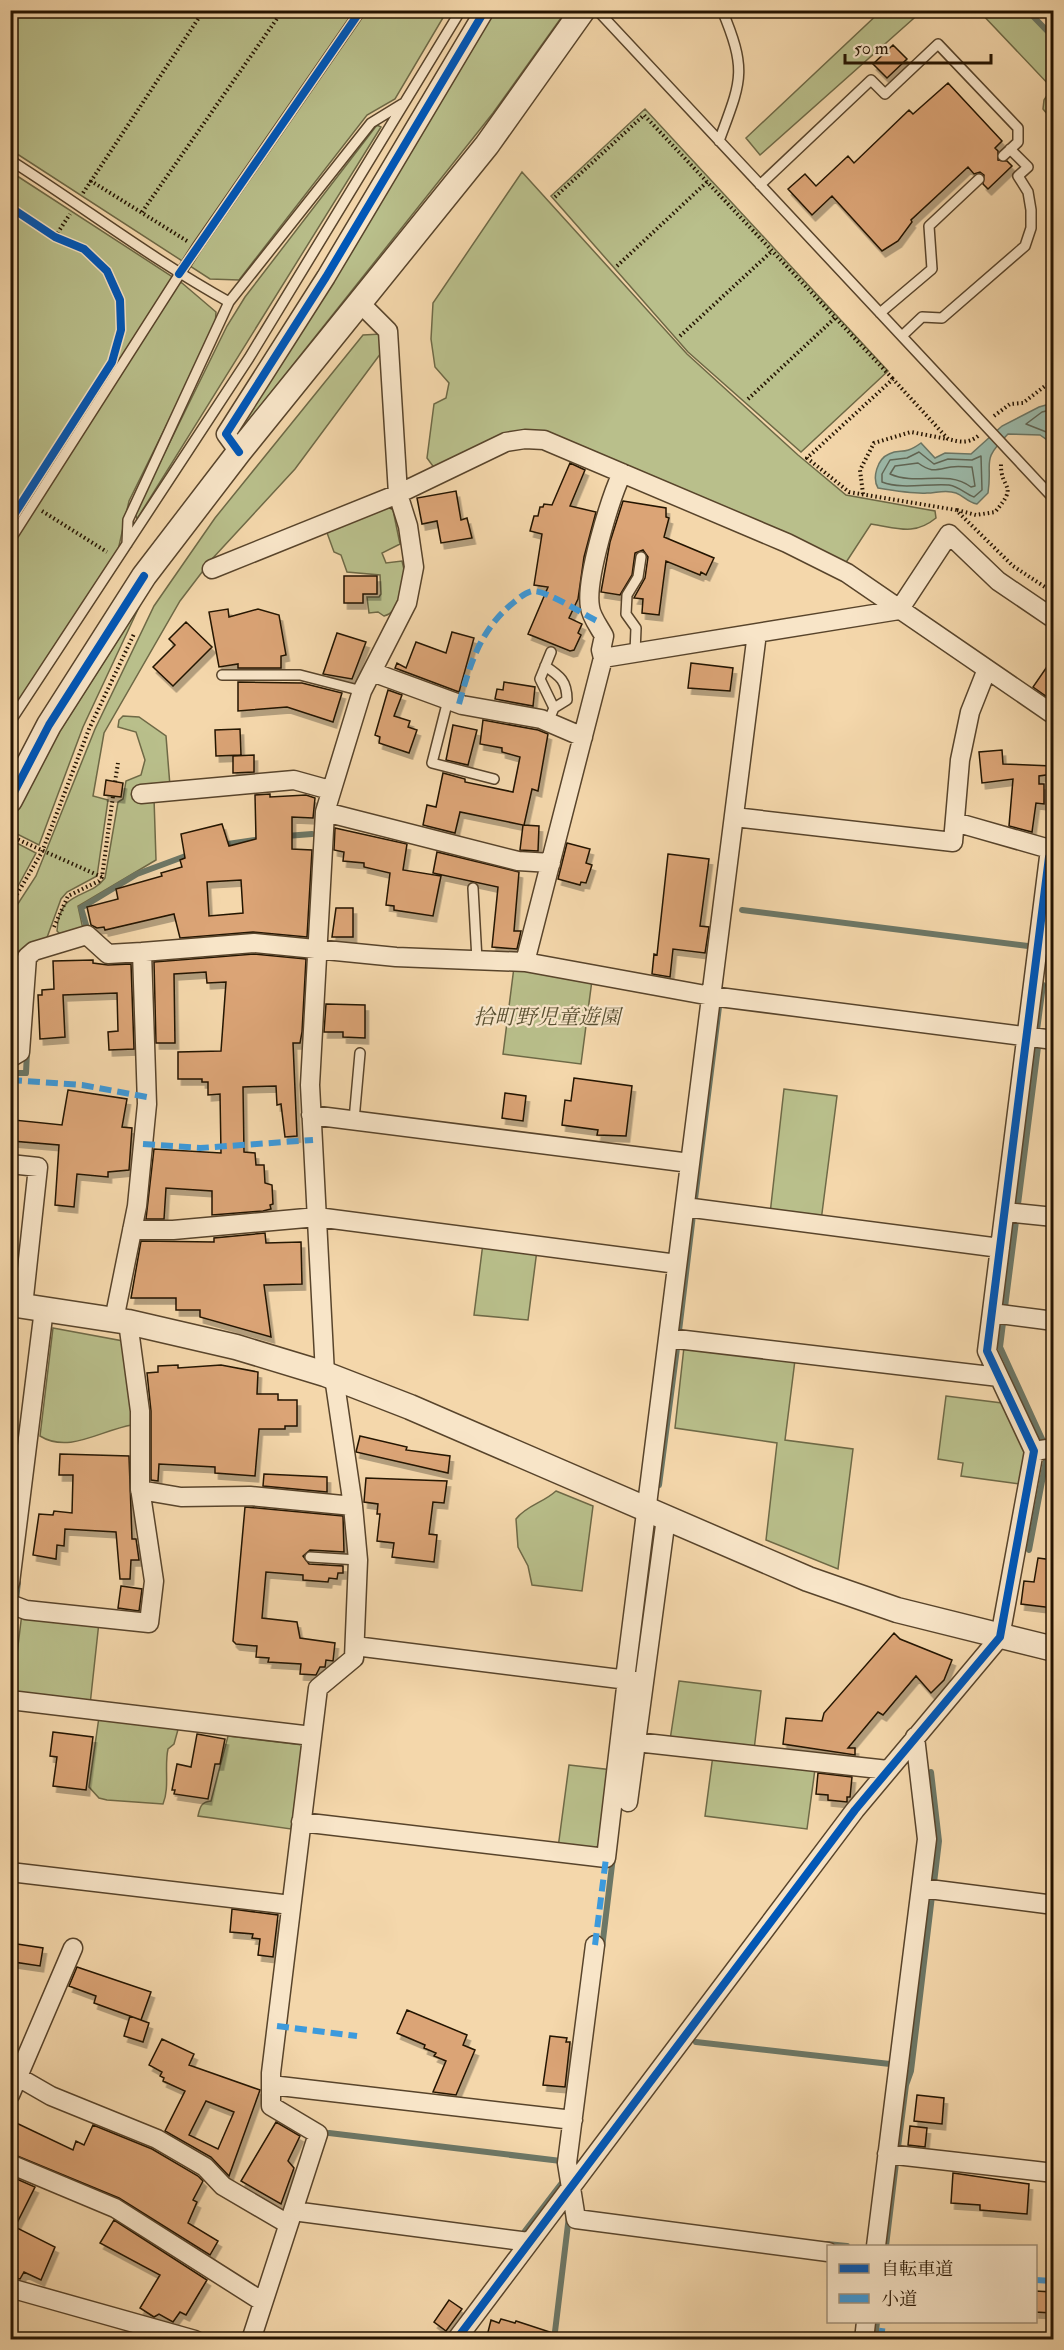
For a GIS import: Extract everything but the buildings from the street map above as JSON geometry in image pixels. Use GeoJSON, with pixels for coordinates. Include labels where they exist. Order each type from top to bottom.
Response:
{"type":"FeatureCollection","features":[{"type":"Feature","properties":{"kind":"street"},"geometry":{"type":"LineString","coordinates":[[239,452],[226,434],[326,277],[485,10]]}},
{"type":"Feature","properties":{"kind":"street"},"geometry":{"type":"LineString","coordinates":[[10,800],[49,725],[144,576],[239,452],[487,145],[584,10]]}},
{"type":"Feature","properties":{"kind":"street"},"geometry":{"type":"LineString","coordinates":[[251,2340],[318,2134],[271,2106],[271,2085],[318,1688],[354,1658],[355,1646],[358,1560],[353,1506],[330,1376],[311,1115],[310,1085],[325,812],[362,691],[406,603],[414,567],[408,526],[398,494],[390,388],[392,356],[388,331],[360,303]]}},
{"type":"Feature","properties":{"kind":"street"},"geometry":{"type":"LineString","coordinates":[[212,569],[398,494],[506,442],[525,439],[544,440],[787,543],[848,573],[1053,715]]}},
{"type":"Feature","properties":{"kind":"street"},"geometry":{"type":"LineString","coordinates":[[525,962],[603,658],[601,650],[604,636],[590,608],[592,578],[603,524],[622,473]]}},
{"type":"Feature","properties":{"kind":"street"},"geometry":{"type":"LineString","coordinates":[[603,658],[899,609],[949,534],[998,581],[1053,619]]}},
{"type":"Feature","properties":{"kind":"street"},"geometry":{"type":"LineString","coordinates":[[302,1822],[606,1858],[656,1513],[668,1338],[757,633]]}},
{"type":"Feature","properties":{"kind":"street"},"geometry":{"type":"LineString","coordinates":[[734,817],[953,842],[960,760],[970,712],[987,669]]}},
{"type":"Feature","properties":{"kind":"street"},"geometry":{"type":"LineString","coordinates":[[372,672],[462,705],[551,715],[583,737]]}},
{"type":"Feature","properties":{"kind":"street"},"geometry":{"type":"LineString","coordinates":[[141,794],[294,780],[330,790]]}},
{"type":"Feature","properties":{"kind":"street"},"geometry":{"type":"LineString","coordinates":[[325,812],[518,861],[551,862]]}},
{"type":"Feature","properties":{"kind":"street"},"geometry":{"type":"LineString","coordinates":[[456,2340],[888,1770],[1000,1637],[1034,1451],[987,1352],[1049,857],[1053,849],[955,822]]}},
{"type":"Feature","properties":{"kind":"street"},"geometry":{"type":"LineString","coordinates":[[10,1058],[20,1052],[27,957],[34,951],[87,935],[108,954],[254,943],[396,957],[525,962],[711,996],[1053,1040]]}},
{"type":"Feature","properties":{"kind":"street"},"geometry":{"type":"LineString","coordinates":[[10,1604],[26,1610],[149,1623],[154,1581],[140,1490],[140,1411],[121,1321],[137,1206],[147,1104],[142,952]]}},
{"type":"Feature","properties":{"kind":"street"},"geometry":{"type":"LineString","coordinates":[[311,1115],[690,1162]]}},
{"type":"Feature","properties":{"kind":"street"},"geometry":{"type":"LineString","coordinates":[[10,1164],[38,1167],[26,1306],[10,1582]]}},
{"type":"Feature","properties":{"kind":"street"},"geometry":{"type":"LineString","coordinates":[[685,1207],[1000,1248]]}},
{"type":"Feature","properties":{"kind":"street"},"geometry":{"type":"LineString","coordinates":[[1005,1212],[1053,1217]]}},
{"type":"Feature","properties":{"kind":"street"},"geometry":{"type":"LineString","coordinates":[[132,1230],[173,1230],[317,1217],[677,1264]]}},
{"type":"Feature","properties":{"kind":"street"},"geometry":{"type":"LineString","coordinates":[[26,1306],[121,1321],[236,1347],[330,1376],[808,1579],[897,1610],[1053,1649]]}},
{"type":"Feature","properties":{"kind":"street"},"geometry":{"type":"LineString","coordinates":[[992,1313],[1053,1321]]}},
{"type":"Feature","properties":{"kind":"street"},"geometry":{"type":"LineString","coordinates":[[668,1338],[999,1377]]}},
{"type":"Feature","properties":{"kind":"street"},"geometry":{"type":"LineString","coordinates":[[1034,1451],[1053,1448]]}},
{"type":"Feature","properties":{"kind":"street"},"geometry":{"type":"LineString","coordinates":[[140,1490],[181,1497],[250,1496],[353,1506]]}},
{"type":"Feature","properties":{"kind":"street"},"geometry":{"type":"LineString","coordinates":[[355,1646],[632,1680]]}},
{"type":"Feature","properties":{"kind":"street"},"geometry":{"type":"LineString","coordinates":[[628,1802],[636,1742],[632,1680]]}},
{"type":"Feature","properties":{"kind":"street"},"geometry":{"type":"LineString","coordinates":[[10,1700],[312,1736]]}},
{"type":"Feature","properties":{"kind":"street"},"geometry":{"type":"LineString","coordinates":[[876,2245],[927,1839],[915,1737]]}},
{"type":"Feature","properties":{"kind":"street"},"geometry":{"type":"LineString","coordinates":[[636,1742],[888,1770]]}},
{"type":"Feature","properties":{"kind":"street"},"geometry":{"type":"LineString","coordinates":[[10,1872],[291,1905]]}},
{"type":"Feature","properties":{"kind":"street"},"geometry":{"type":"LineString","coordinates":[[921,1888],[1053,1905]]}},
{"type":"Feature","properties":{"kind":"street"},"geometry":{"type":"LineString","coordinates":[[595,1945],[567,2163],[576,2219],[827,2252]]}},
{"type":"Feature","properties":{"kind":"street"},"geometry":{"type":"LineString","coordinates":[[10,2095],[73,1948]]}},
{"type":"Feature","properties":{"kind":"street"},"geometry":{"type":"LineString","coordinates":[[18,2077],[51,2096],[157,2139],[205,2168],[223,2186],[291,2217],[529,2242]]}},
{"type":"Feature","properties":{"kind":"street"},"geometry":{"type":"LineString","coordinates":[[271,2085],[573,2120]]}},
{"type":"Feature","properties":{"kind":"street"},"geometry":{"type":"LineString","coordinates":[[887,2154],[1053,2173]]}},
{"type":"Feature","properties":{"kind":"street"},"geometry":{"type":"LineString","coordinates":[[10,2164],[115,2208],[263,2302]]}},
{"type":"Feature","properties":{"kind":"street"},"geometry":{"type":"LineString","coordinates":[[10,2288],[195,2340]]}},
{"type":"Feature","properties":{"kind":"street"},"geometry":{"type":"LineString","coordinates":[[864,2340],[866,2323]]}},
{"type":"Feature","properties":{"kind":"lane"},"geometry":{"type":"LineString","coordinates":[[10,540],[179,274],[361,10]]}},
{"type":"Feature","properties":{"kind":"lane"},"geometry":{"type":"LineString","coordinates":[[10,727],[12,719],[243,368],[461,10]]}},
{"type":"Feature","properties":{"kind":"lane"},"geometry":{"type":"LineString","coordinates":[[597,10],[1053,499]]}},
{"type":"Feature","properties":{"kind":"lane"},"geometry":{"type":"LineString","coordinates":[[719,141],[740,79],[740,63],[734,39],[722,10]]}},
{"type":"Feature","properties":{"kind":"lane"},"geometry":{"type":"LineString","coordinates":[[760,185],[872,80],[885,94],[938,44],[1018,128],[1018,142],[1007,153],[1028,167],[1018,176],[1028,192],[1032,210],[1031,228],[1025,246],[942,318],[922,317],[902,336]]}},
{"type":"Feature","properties":{"kind":"lane"},"geometry":{"type":"LineString","coordinates":[[127,545],[129,520],[229,302],[371,123],[404,102]]}},
{"type":"Feature","properties":{"kind":"lane"},"geometry":{"type":"LineString","coordinates":[[10,160],[77,202],[179,274],[229,302]]}},
{"type":"Feature","properties":{"kind":"lane"},"geometry":{"type":"LineString","coordinates":[[880,313],[932,269],[929,226],[979,179]]}},
{"type":"Feature","properties":{"kind":"lane"},"geometry":{"type":"LineString","coordinates":[[635,653],[636,628],[626,614],[627,595],[638,577],[641,557]]}},
{"type":"Feature","properties":{"kind":"lane"},"geometry":{"type":"LineString","coordinates":[[545,666],[561,677],[567,687],[567,700],[551,715],[540,679],[545,666],[551,652]]}},
{"type":"Feature","properties":{"kind":"lane"},"geometry":{"type":"LineString","coordinates":[[222,675],[300,675],[362,691]]}},
{"type":"Feature","properties":{"kind":"lane"},"geometry":{"type":"LineString","coordinates":[[448,700],[432,763],[494,778]]}},
{"type":"Feature","properties":{"kind":"lane"},"geometry":{"type":"LineString","coordinates":[[473,888],[477,960]]}},
{"type":"Feature","properties":{"kind":"lane"},"geometry":{"type":"LineString","coordinates":[[354,1120],[360,1053]]}},
{"type":"Feature","properties":{"kind":"lane"},"geometry":{"type":"LineString","coordinates":[[310,1557],[358,1560]]}},
{"type":"Feature","properties":{"kind":"path"},"geometry":{"type":"LineString","coordinates":[[197,247],[91,181],[204,10]]}},
{"type":"Feature","properties":{"kind":"path"},"geometry":{"type":"LineString","coordinates":[[142,212],[283,10]]}},
{"type":"Feature","properties":{"kind":"path"},"geometry":{"type":"LineString","coordinates":[[555,197],[644,115],[948,439]]}},
{"type":"Feature","properties":{"kind":"path"},"geometry":{"type":"LineString","coordinates":[[617,266],[707,182]]}},
{"type":"Feature","properties":{"kind":"path"},"geometry":{"type":"LineString","coordinates":[[55,237],[77,202]]}},
{"type":"Feature","properties":{"kind":"path"},"geometry":{"type":"LineString","coordinates":[[10,207],[55,237],[84,249],[106,271],[120,300],[121,330],[115,352]]}},
{"type":"Feature","properties":{"kind":"path"},"geometry":{"type":"LineString","coordinates":[[680,336],[772,251]]}},
{"type":"Feature","properties":{"kind":"path"},"geometry":{"type":"LineString","coordinates":[[748,399],[835,318]]}},
{"type":"Feature","properties":{"kind":"path"},"geometry":{"type":"LineString","coordinates":[[893,379],[807,458],[849,492],[976,515],[994,512],[1007,497],[1009,490],[1001,470],[1001,462],[1010,452]]}},
{"type":"Feature","properties":{"kind":"path"},"geometry":{"type":"LineString","coordinates":[[863,494],[859,478],[860,470],[874,443],[911,432],[959,442],[971,441],[988,429],[1010,404],[1023,403],[1053,379]]}},
{"type":"Feature","properties":{"kind":"path"},"geometry":{"type":"LineString","coordinates":[[32,505],[118,559]]}},
{"type":"Feature","properties":{"kind":"path"},"geometry":{"type":"LineString","coordinates":[[956,510],[1013,566],[1053,593]]}},
{"type":"Feature","properties":{"kind":"path"},"geometry":{"type":"LineString","coordinates":[[10,906],[42,852],[89,729],[139,625]]}},
{"type":"Feature","properties":{"kind":"path"},"geometry":{"type":"LineString","coordinates":[[115,782],[118,763]]}},
{"type":"Feature","properties":{"kind":"path"},"geometry":{"type":"LineString","coordinates":[[47,947],[64,901],[102,877],[113,796]]}},
{"type":"Feature","properties":{"kind":"path"},"geometry":{"type":"LineString","coordinates":[[10,836],[102,877]]}},
{"type":"Feature","properties":{"kind":"green space"},"geometry":{"type":"Polygon","coordinates":[[[882,10],[922,11],[760,155],[746,138],[882,10]]]}},
{"type":"Feature","properties":{"kind":"green space"},"geometry":{"type":"Polygon","coordinates":[[[10,11],[447,11],[395,99],[367,115],[239,280],[210,279],[11,150],[10,11]]]}},
{"type":"Feature","properties":{"kind":"green space"},"geometry":{"type":"Polygon","coordinates":[[[492,11],[566,11],[493,113],[245,425],[243,424],[492,11]]]}},
{"type":"Feature","properties":{"kind":"green space"},"geometry":{"type":"Polygon","coordinates":[[[979,11],[1028,11],[1053,39],[1053,121],[1043,109],[1044,100],[1052,88],[979,11]]]}},
{"type":"Feature","properties":{"kind":"green space"},"geometry":{"type":"Polygon","coordinates":[[[645,109],[888,371],[801,452],[688,352],[551,196],[645,109]]]}},
{"type":"Feature","properties":{"kind":"green space"},"geometry":{"type":"Polygon","coordinates":[[[377,125],[381,127],[137,519],[135,513],[227,326],[245,297],[377,125]]]}},
{"type":"Feature","properties":{"kind":"green space"},"geometry":{"type":"Polygon","coordinates":[[[11,172],[182,283],[216,312],[215,327],[129,501],[117,555],[11,713],[11,172]]]}},
{"type":"Feature","properties":{"kind":"green space"},"geometry":{"type":"Polygon","coordinates":[[[522,172],[687,354],[798,455],[846,495],[935,511],[936,518],[928,524],[913,529],[871,524],[843,567],[544,436],[435,469],[427,458],[434,404],[446,398],[449,383],[435,367],[431,339],[433,303],[522,172]]]}},
{"type":"Feature","properties":{"kind":"green space"},"geometry":{"type":"Polygon","coordinates":[[[381,334],[381,353],[295,469],[212,559],[180,601],[104,733],[93,796],[108,800],[97,876],[67,892],[61,899],[45,943],[22,957],[11,972],[10,916],[36,876],[95,729],[154,606],[215,518],[363,335],[381,334]]]}},
{"type":"Feature","properties":{"kind":"green space"},"geometry":{"type":"Polygon","coordinates":[[[385,505],[393,510],[400,544],[382,553],[386,563],[402,561],[404,584],[396,607],[384,616],[378,612],[369,613],[367,597],[379,597],[381,594],[380,575],[347,572],[341,555],[334,552],[326,530],[385,505]]]}},
{"type":"Feature","properties":{"kind":"green space"},"geometry":{"type":"Polygon","coordinates":[[[140,605],[83,727],[39,845],[11,831],[10,825],[58,734],[140,605]]]}},
{"type":"Feature","properties":{"kind":"green space"},"geometry":{"type":"Polygon","coordinates":[[[123,716],[139,717],[166,736],[170,786],[154,798],[156,860],[78,906],[83,929],[61,935],[57,931],[63,908],[69,901],[91,890],[105,878],[118,802],[123,799],[126,781],[141,775],[145,760],[136,732],[118,727],[119,720],[123,716]]]}},
{"type":"Feature","properties":{"kind":"green space"},"geometry":{"type":"Polygon","coordinates":[[[11,840],[36,853],[11,899],[11,840]]]}},
{"type":"Feature","properties":{"kind":"green space","name":"拾町野児童遊園"},"geometry":{"type":"Polygon","coordinates":[[[514,967],[592,980],[581,1064],[503,1054],[514,967]]]}},
{"type":"Feature","properties":{"kind":"green space"},"geometry":{"type":"Polygon","coordinates":[[[784,1089],[837,1096],[821,1221],[770,1214],[784,1089]]]}},
{"type":"Feature","properties":{"kind":"green space"},"geometry":{"type":"Polygon","coordinates":[[[483,1243],[537,1250],[528,1320],[474,1315],[483,1243]]]}},
{"type":"Feature","properties":{"kind":"green space"},"geometry":{"type":"Polygon","coordinates":[[[53,1328],[123,1341],[132,1405],[132,1425],[74,1442],[62,1443],[40,1436],[53,1328]]]}},
{"type":"Feature","properties":{"kind":"green space"},"geometry":{"type":"Polygon","coordinates":[[[684,1347],[795,1360],[785,1440],[853,1449],[838,1569],[766,1540],[777,1443],[675,1428],[684,1347]]]}},
{"type":"Feature","properties":{"kind":"green space"},"geometry":{"type":"Polygon","coordinates":[[[946,1396],[1002,1403],[1027,1454],[1020,1484],[961,1476],[963,1463],[938,1459],[946,1396]]]}},
{"type":"Feature","properties":{"kind":"green space"},"geometry":{"type":"Polygon","coordinates":[[[556,1491],[593,1506],[582,1591],[532,1585],[528,1566],[518,1547],[516,1519],[525,1510],[556,1491]]]}},
{"type":"Feature","properties":{"kind":"green space"},"geometry":{"type":"Polygon","coordinates":[[[22,1613],[99,1622],[90,1705],[12,1695],[22,1613]]]}},
{"type":"Feature","properties":{"kind":"green space"},"geometry":{"type":"Polygon","coordinates":[[[679,1681],[761,1691],[754,1750],[670,1740],[679,1681]]]}},
{"type":"Feature","properties":{"kind":"green space"},"geometry":{"type":"Polygon","coordinates":[[[99,1717],[179,1726],[174,1744],[168,1749],[166,1791],[163,1804],[107,1800],[99,1798],[89,1787],[99,1717]]]}},
{"type":"Feature","properties":{"kind":"green space"},"geometry":{"type":"Polygon","coordinates":[[[228,1736],[303,1745],[291,1829],[198,1816],[205,1802],[211,1801],[228,1736]]]}},
{"type":"Feature","properties":{"kind":"green space"},"geometry":{"type":"Polygon","coordinates":[[[713,1755],[815,1769],[807,1829],[705,1816],[713,1755]]]}},
{"type":"Feature","properties":{"kind":"green space"},"geometry":{"type":"Polygon","coordinates":[[[569,1765],[613,1770],[602,1854],[558,1848],[569,1765]]]}},
{"type":"Feature","properties":{"kind":"water"},"geometry":{"type":"Polygon","coordinates":[[[1053,403],[1053,444],[1040,435],[1008,434],[991,456],[988,493],[977,504],[952,492],[916,493],[878,488],[876,484],[879,464],[889,454],[906,451],[921,443],[935,458],[945,453],[971,454],[1002,426],[1039,407],[1053,403]]]}},
{"type":"Feature","properties":{"kind":"waterway"},"geometry":{"type":"LineString","coordinates":[[1027,10],[1054,38]]}},
{"type":"Feature","properties":{"kind":"waterway"},"geometry":{"type":"LineString","coordinates":[[286,836],[312,834]]}},
{"type":"Feature","properties":{"kind":"waterway"},"geometry":{"type":"LineString","coordinates":[[221,845],[261,839]]}},
{"type":"Feature","properties":{"kind":"waterway"},"geometry":{"type":"LineString","coordinates":[[87,928],[81,908],[137,874],[191,854]]}},
{"type":"Feature","properties":{"kind":"waterway"},"geometry":{"type":"LineString","coordinates":[[742,910],[1028,946]]}},
{"type":"Feature","properties":{"kind":"waterway"},"geometry":{"type":"LineString","coordinates":[[10,975],[19,963]]}},
{"type":"Feature","properties":{"kind":"waterway"},"geometry":{"type":"LineString","coordinates":[[1037,1030],[1043,985]]}},
{"type":"Feature","properties":{"kind":"waterway"},"geometry":{"type":"LineString","coordinates":[[695,1199],[719,1007]]}},
{"type":"Feature","properties":{"kind":"waterway"},"geometry":{"type":"LineString","coordinates":[[1018,1204],[1038,1047]]}},
{"type":"Feature","properties":{"kind":"waterway"},"geometry":{"type":"LineString","coordinates":[[10,1073],[26,1073],[27,1052]]}},
{"type":"Feature","properties":{"kind":"waterway"},"geometry":{"type":"LineString","coordinates":[[679,1331],[693,1215]]}},
{"type":"Feature","properties":{"kind":"waterway"},"geometry":{"type":"LineString","coordinates":[[1005,1307],[1016,1221]]}},
{"type":"Feature","properties":{"kind":"waterway"},"geometry":{"type":"LineString","coordinates":[[1003,1323],[1000,1347],[1043,1441]]}},
{"type":"Feature","properties":{"kind":"waterway"},"geometry":{"type":"LineString","coordinates":[[659,1485],[677,1348]]}},
{"type":"Feature","properties":{"kind":"waterway"},"geometry":{"type":"LineString","coordinates":[[1029,1550],[1047,1455]]}},
{"type":"Feature","properties":{"kind":"waterway"},"geometry":{"type":"LineString","coordinates":[[636,1672],[653,1539]]}},
{"type":"Feature","properties":{"kind":"waterway"},"geometry":{"type":"LineString","coordinates":[[16,1600],[18,1582]]}},
{"type":"Feature","properties":{"kind":"waterway"},"geometry":{"type":"LineString","coordinates":[[10,1644],[14,1613]]}},
{"type":"Feature","properties":{"kind":"waterway"},"geometry":{"type":"LineString","coordinates":[[931,1772],[939,1841],[934,1883]]}},
{"type":"Feature","properties":{"kind":"waterway"},"geometry":{"type":"LineString","coordinates":[[602,1948],[613,1857]]}},
{"type":"Feature","properties":{"kind":"waterway"},"geometry":{"type":"LineString","coordinates":[[898,2147],[906,2085],[911,2071],[932,1896]]}},
{"type":"Feature","properties":{"kind":"waterway"},"geometry":{"type":"LineString","coordinates":[[696,2042],[890,2064]]}},
{"type":"Feature","properties":{"kind":"waterway"},"geometry":{"type":"LineString","coordinates":[[329,2133],[561,2161]]}},
{"type":"Feature","properties":{"kind":"waterway"},"geometry":{"type":"LineString","coordinates":[[886,2245],[896,2163]]}},
{"type":"Feature","properties":{"kind":"waterway"},"geometry":{"type":"LineString","coordinates":[[525,2231],[561,2184]]}},
{"type":"Feature","properties":{"kind":"waterway"},"geometry":{"type":"LineString","coordinates":[[554,2340],[569,2216]]}},
{"type":"Feature","properties":{"kind":"waterway"},"geometry":{"type":"LineString","coordinates":[[827,2244],[837,2245]]}},
{"type":"Feature","properties":{"kind":"waterway"},"geometry":{"type":"LineString","coordinates":[[875,2340],[877,2323]]}},
{"type":"Feature","properties":{"kind":"marked path"},"geometry":{"type":"LineString","coordinates":[[459,704],[467,675],[484,636],[502,613],[525,594],[533,591],[539,592],[597,621]]}},
{"type":"Feature","properties":{"kind":"marked path"},"geometry":{"type":"LineString","coordinates":[[10,1080],[82,1085],[147,1097]]}},
{"type":"Feature","properties":{"kind":"marked path"},"geometry":{"type":"LineString","coordinates":[[143,1144],[200,1148],[313,1140]]}},
{"type":"Feature","properties":{"kind":"marked path"},"geometry":{"type":"LineString","coordinates":[[595,1945],[606,1858]]}},
{"type":"Feature","properties":{"kind":"marked path"},"geometry":{"type":"LineString","coordinates":[[277,2026],[357,2036]]}},
{"type":"Feature","properties":{"kind":"marked path"},"geometry":{"type":"LineString","coordinates":[[1037,2280],[1054,2281]]}},
{"type":"Feature","properties":{"kind":"marked path"},"geometry":{"type":"LineString","coordinates":[[881,2340],[883,2323]]}},
{"type":"Feature","properties":{"kind":"cycle path"},"geometry":{"type":"LineString","coordinates":[[179,274],[361,10]]}},
{"type":"Feature","properties":{"kind":"cycle path"},"geometry":{"type":"LineString","coordinates":[[239,452],[226,434],[326,277],[485,10]]}},
{"type":"Feature","properties":{"kind":"cycle path"},"geometry":{"type":"LineString","coordinates":[[10,207],[55,237],[84,249],[107,271],[120,300],[121,330],[112,362],[10,521]]}},
{"type":"Feature","properties":{"kind":"cycle path"},"geometry":{"type":"LineString","coordinates":[[10,800],[49,725],[144,576]]}},
{"type":"Feature","properties":{"kind":"cycle path"},"geometry":{"type":"LineString","coordinates":[[456,2340],[855,1810],[1000,1637],[1034,1451],[987,1351],[1049,857],[1054,849]]}}]}
